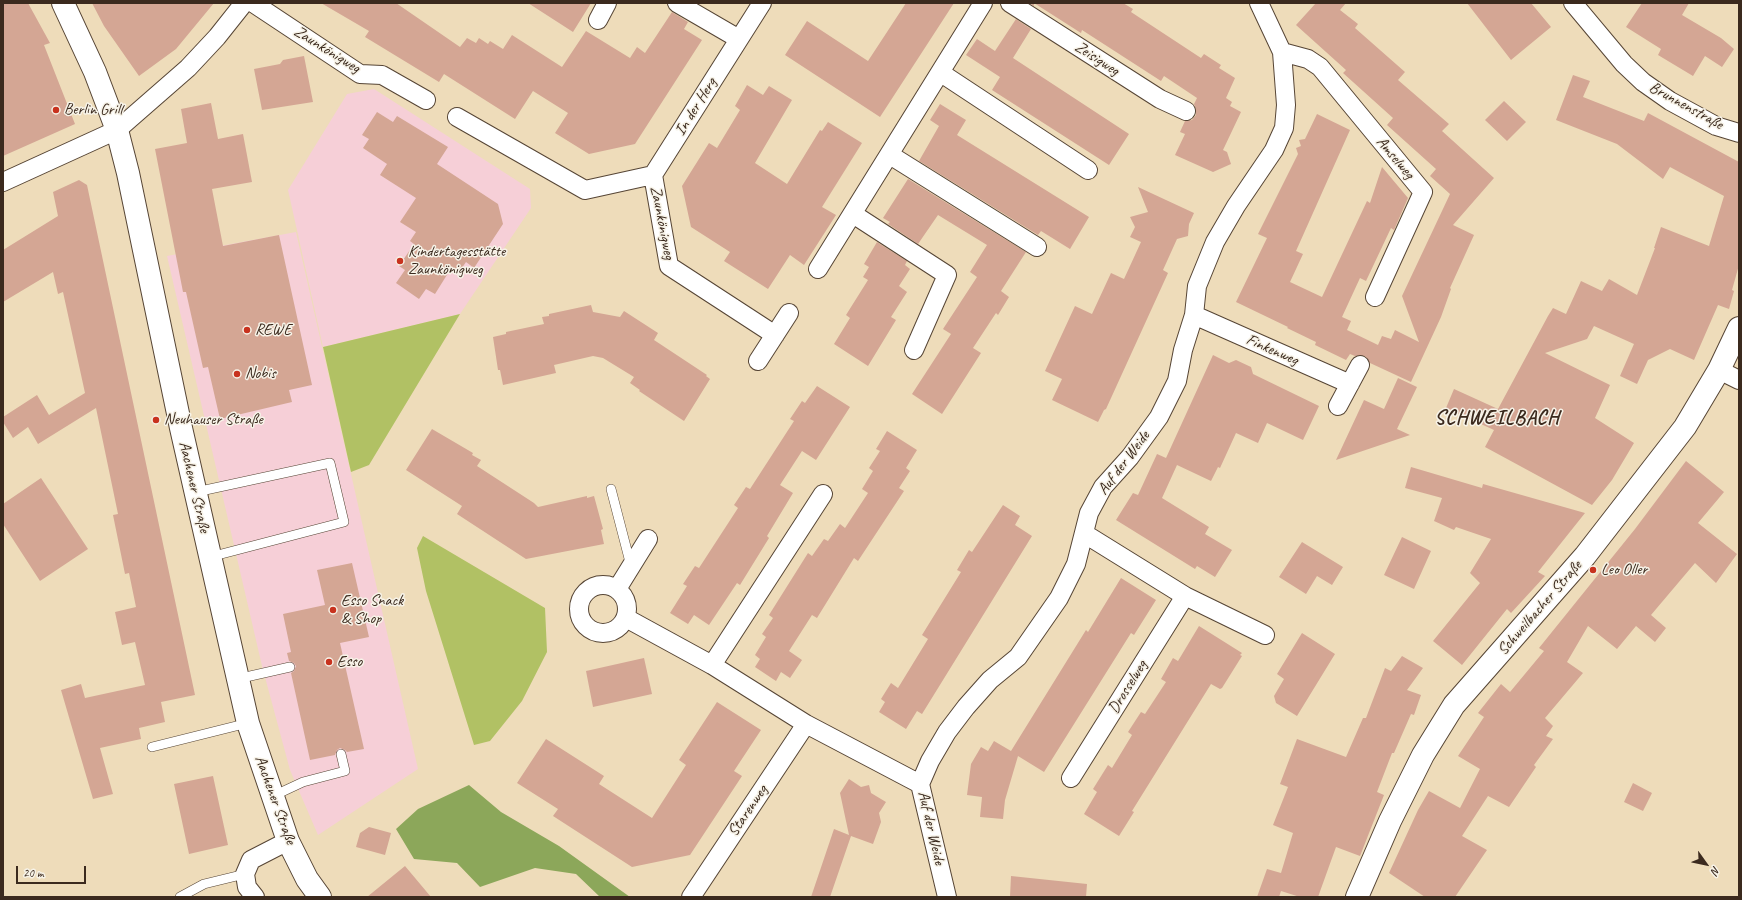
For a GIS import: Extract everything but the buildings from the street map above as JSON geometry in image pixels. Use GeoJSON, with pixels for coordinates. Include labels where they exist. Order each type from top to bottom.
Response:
{"type":"FeatureCollection","features":[{"type":"Feature","properties":{"kind":"main road","name":"Aachener Straße"},"geometry":{"type":"LineString","coordinates":[[63,3],[95,72],[117,130],[132,190],[210,557],[248,723],[288,841],[307,879],[320,897]]}},
{"type":"Feature","properties":{"kind":"main road","name":"Schweilbacher Straße"},"geometry":{"type":"LineString","coordinates":[[1357,897],[1390,821],[1423,755],[1454,705],[1585,556],[1685,426],[1719,370],[1739,328]]}},
{"type":"Feature","properties":{"kind":"street"},"geometry":{"type":"LineString","coordinates":[[3,182],[117,130],[188,68],[217,37],[244,3]]}},
{"type":"Feature","properties":{"kind":"street","name":"Zaunkönigweg"},"geometry":{"type":"LineString","coordinates":[[253,3],[360,74],[382,75],[426,100]]}},
{"type":"Feature","properties":{"kind":"street"},"geometry":{"type":"LineString","coordinates":[[598,20],[607,3]]}},
{"type":"Feature","properties":{"kind":"street"},"geometry":{"type":"LineString","coordinates":[[677,3],[739,39]]}},
{"type":"Feature","properties":{"kind":"street","name":"In der Herg"},"geometry":{"type":"LineString","coordinates":[[653,175],[762,3]]}},
{"type":"Feature","properties":{"kind":"street"},"geometry":{"type":"LineString","coordinates":[[818,269],[941,73],[983,3]]}},
{"type":"Feature","properties":{"kind":"street","name":"Zeisigweg"},"geometry":{"type":"LineString","coordinates":[[1010,3],[1160,99],[1186,111]]}},
{"type":"Feature","properties":{"kind":"street","name":"Brunnenstraße"},"geometry":{"type":"LineString","coordinates":[[1573,3],[1624,64],[1643,82],[1670,101],[1716,126],[1739,133]]}},
{"type":"Feature","properties":{"kind":"street","name":"Auf der Weide"},"geometry":{"type":"LineString","coordinates":[[946,897],[920,784],[930,762],[947,732],[966,707],[990,680],[1018,657],[1059,598],[1076,564],[1085,534],[1089,513],[1103,487],[1130,457],[1159,417],[1177,381],[1183,350],[1194,315],[1197,286],[1215,242],[1236,206],[1274,150],[1284,128],[1286,105],[1282,52],[1262,4]]}},
{"type":"Feature","properties":{"kind":"street","name":"Amselweg"},"geometry":{"type":"LineString","coordinates":[[1282,52],[1308,59],[1320,67],[1423,192],[1375,297]]}},
{"type":"Feature","properties":{"kind":"street"},"geometry":{"type":"LineString","coordinates":[[941,73],[1088,170]]}},
{"type":"Feature","properties":{"kind":"street","name":"Zaunkönigweg"},"geometry":{"type":"LineString","coordinates":[[457,117],[585,190],[653,175],[669,266],[775,335]]}},
{"type":"Feature","properties":{"kind":"street"},"geometry":{"type":"LineString","coordinates":[[890,155],[1037,247]]}},
{"type":"Feature","properties":{"kind":"street"},"geometry":{"type":"LineString","coordinates":[[853,214],[948,274],[914,350]]}},
{"type":"Feature","properties":{"kind":"street"},"geometry":{"type":"LineString","coordinates":[[758,361],[789,313]]}},
{"type":"Feature","properties":{"kind":"street","name":"Finkenweg"},"geometry":{"type":"LineString","coordinates":[[1194,315],[1350,384]]}},
{"type":"Feature","properties":{"kind":"street"},"geometry":{"type":"LineString","coordinates":[[1338,406],[1360,365]]}},
{"type":"Feature","properties":{"kind":"street"},"geometry":{"type":"LineString","coordinates":[[1719,370],[1739,380]]}},
{"type":"Feature","properties":{"kind":"street"},"geometry":{"type":"LineString","coordinates":[[712,665],[823,494]]}},
{"type":"Feature","properties":{"kind":"street"},"geometry":{"type":"LineString","coordinates":[[1085,534],[1185,596],[1265,635]]}},
{"type":"Feature","properties":{"kind":"street"},"geometry":{"type":"LineString","coordinates":[[617,589],[648,539]]}},
{"type":"Feature","properties":{"kind":"street"},"geometry":{"type":"LineString","coordinates":[[601,585],[617,589],[626,602],[626,618],[615,631],[603,634],[592,631],[585,626],[581,619],[579,606],[581,598],[586,592],[601,585]]}},
{"type":"Feature","properties":{"kind":"street","name":"Drosselweg"},"geometry":{"type":"LineString","coordinates":[[1071,778],[1185,596]]}},
{"type":"Feature","properties":{"kind":"street"},"geometry":{"type":"LineString","coordinates":[[626,618],[712,665],[806,724],[920,784]]}},
{"type":"Feature","properties":{"kind":"street","name":"Starenweg"},"geometry":{"type":"LineString","coordinates":[[691,897],[806,724]]}},
{"type":"Feature","properties":{"kind":"street"},"geometry":{"type":"LineString","coordinates":[[255,897],[247,887],[244,874],[251,860],[288,841]]}},
{"type":"Feature","properties":{"kind":"lane"},"geometry":{"type":"LineString","coordinates":[[196,492],[330,463],[344,522],[210,557]]}},
{"type":"Feature","properties":{"kind":"lane"},"geometry":{"type":"LineString","coordinates":[[611,488],[631,566]]}},
{"type":"Feature","properties":{"kind":"lane"},"geometry":{"type":"LineString","coordinates":[[237,679],[290,667]]}},
{"type":"Feature","properties":{"kind":"lane"},"geometry":{"type":"LineString","coordinates":[[152,747],[248,723]]}},
{"type":"Feature","properties":{"kind":"lane"},"geometry":{"type":"LineString","coordinates":[[272,797],[303,782],[345,771],[341,754]]}},
{"type":"Feature","properties":{"kind":"lane"},"geometry":{"type":"LineString","coordinates":[[180,897],[204,884],[244,874]]}},
{"type":"Feature","properties":{"kind":"shaded area","name":"Kindertagesstätte Zaunkönigweg"},"geometry":{"type":"Polygon","coordinates":[[[374,89],[530,189],[531,208],[460,314],[323,347],[288,190],[347,94],[374,89]]]}},
{"type":"Feature","properties":{"kind":"shaded area"},"geometry":{"type":"Polygon","coordinates":[[[296,232],[418,769],[318,835],[290,770],[262,666],[167,256],[296,232]]]}},
{"type":"Feature","properties":{"kind":"green space"},"geometry":{"type":"Polygon","coordinates":[[[460,314],[369,465],[351,472],[323,347],[460,314]]]}},
{"type":"Feature","properties":{"kind":"green space"},"geometry":{"type":"Polygon","coordinates":[[[423,536],[545,608],[547,652],[522,701],[490,741],[474,745],[426,591],[417,548],[423,536]]]}},
{"type":"Feature","properties":{"kind":"green space"},"geometry":{"type":"Polygon","coordinates":[[[469,785],[501,812],[559,846],[630,897],[600,897],[576,874],[535,868],[480,887],[457,863],[414,859],[396,829],[418,809],[469,785]]]}},
{"type":"Feature","properties":{"kind":"place","name":"Berlin Grill"},"geometry":{"type":"Point","coordinates":[56,110]}},
{"type":"Feature","properties":{"kind":"place","name":"Kindertagesstätte Zaunkönigweg"},"geometry":{"type":"Point","coordinates":[400,261]}},
{"type":"Feature","properties":{"kind":"place","name":"REWE"},"geometry":{"type":"Point","coordinates":[247,330]}},
{"type":"Feature","properties":{"kind":"place","name":"Nobis"},"geometry":{"type":"Point","coordinates":[237,374]}},
{"type":"Feature","properties":{"kind":"place","name":"Neuhauser Straße"},"geometry":{"type":"Point","coordinates":[156,420]}},
{"type":"Feature","properties":{"kind":"place","name":"Leo Oller"},"geometry":{"type":"Point","coordinates":[1593,570]}},
{"type":"Feature","properties":{"kind":"place","name":"Esso Snack & Shop"},"geometry":{"type":"Point","coordinates":[333,610]}},
{"type":"Feature","properties":{"kind":"place","name":"Esso"},"geometry":{"type":"Point","coordinates":[329,662]}},
{"type":"Feature","properties":{"kind":"district","name":"SCHWEILBACH"},"geometry":{"type":"Point","coordinates":[1497,419]}}]}
